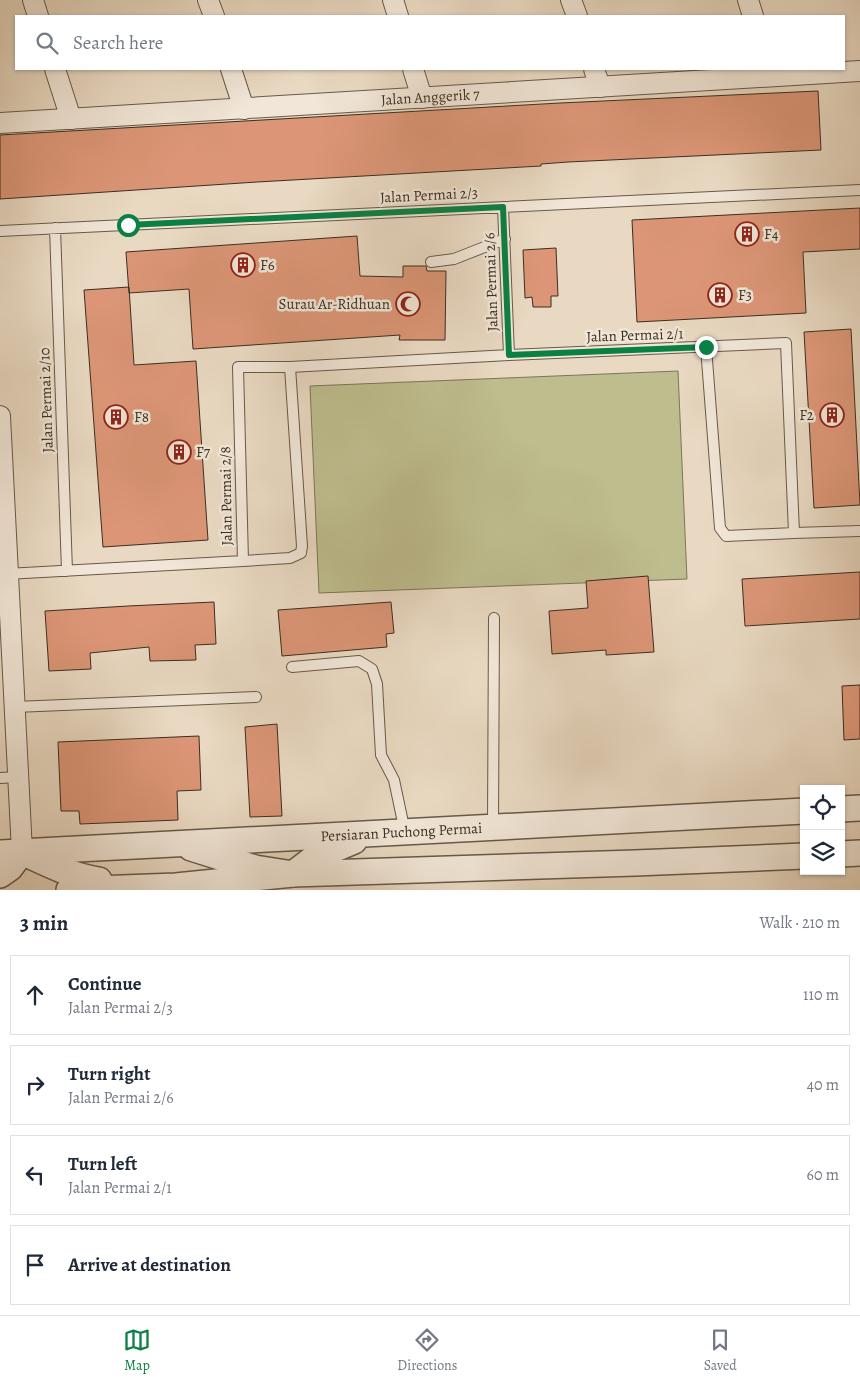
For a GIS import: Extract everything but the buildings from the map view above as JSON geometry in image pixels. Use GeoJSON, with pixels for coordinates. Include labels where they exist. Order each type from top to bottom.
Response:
{"type":"FeatureCollection","features":[{"type":"Feature","properties":{"kind":"street"},"geometry":{"type":"LineString","coordinates":[[33,0],[38,15]]}},
{"type":"Feature","properties":{"kind":"street"},"geometry":{"type":"LineString","coordinates":[[208,0],[214,15]]}},
{"type":"Feature","properties":{"kind":"street"},"geometry":{"type":"LineString","coordinates":[[393,0],[398,15]]}},
{"type":"Feature","properties":{"kind":"street"},"geometry":{"type":"LineString","coordinates":[[572,0],[577,15]]}},
{"type":"Feature","properties":{"kind":"street"},"geometry":{"type":"LineString","coordinates":[[748,0],[753,15]]}},
{"type":"Feature","properties":{"kind":"street"},"geometry":{"type":"LineString","coordinates":[[55,70],[71,119]]}},
{"type":"Feature","properties":{"kind":"street"},"geometry":{"type":"LineString","coordinates":[[231,70],[244,109]]}},
{"type":"Feature","properties":{"kind":"street"},"geometry":{"type":"LineString","coordinates":[[413,70],[422,98]]}},
{"type":"Feature","properties":{"kind":"street","name":"Jalan Anggerik 7"},"geometry":{"type":"LineString","coordinates":[[0,123],[422,98],[597,78],[860,71]]}},
{"type":"Feature","properties":{"kind":"street"},"geometry":{"type":"LineString","coordinates":[[0,416],[4,574],[15,707],[9,777],[10,868],[0,875]]}},
{"type":"Feature","properties":{"kind":"street"},"geometry":{"type":"LineString","coordinates":[[845,809],[860,808]]}},
{"type":"Feature","properties":{"kind":"street","name":"Persiaran Puchong Permai"},"geometry":{"type":"LineString","coordinates":[[11,853],[800,811]]}},
{"type":"Feature","properties":{"kind":"street"},"geometry":{"type":"LineString","coordinates":[[294,882],[314,858],[371,834]]}},
{"type":"Feature","properties":{"kind":"street"},"geometry":{"type":"LineString","coordinates":[[177,844],[294,882]]}},
{"type":"Feature","properties":{"kind":"street"},"geometry":{"type":"LineString","coordinates":[[11,853],[81,877],[147,886],[182,888],[635,863],[800,856]]}},
{"type":"Feature","properties":{"kind":"street"},"geometry":{"type":"LineString","coordinates":[[845,854],[860,853]]}},
{"type":"Feature","properties":{"kind":"street"},"geometry":{"type":"LineString","coordinates":[[69,890],[147,886]]}},
{"type":"Feature","properties":{"kind":"lane","name":"Jalan Permai 2/3"},"geometry":{"type":"LineString","coordinates":[[0,231],[860,190]]}},
{"type":"Feature","properties":{"kind":"lane","name":"Jalan Permai 2/6"},"geometry":{"type":"LineString","coordinates":[[503,207],[509,355]]}},
{"type":"Feature","properties":{"kind":"lane","name":"Jalan Permai 2/10"},"geometry":{"type":"LineString","coordinates":[[55,228],[67,570]]}},
{"type":"Feature","properties":{"kind":"lane"},"geometry":{"type":"LineString","coordinates":[[431,262],[454,259],[505,239]]}},
{"type":"Feature","properties":{"kind":"lane","name":"Jalan Permai 2/1"},"geometry":{"type":"LineString","coordinates":[[290,367],[786,343],[794,533]]}},
{"type":"Feature","properties":{"kind":"lane"},"geometry":{"type":"LineString","coordinates":[[706,347],[720,528],[726,536],[860,531]]}},
{"type":"Feature","properties":{"kind":"lane","name":"Jalan Permai 2/8"},"geometry":{"type":"LineString","coordinates":[[4,574],[243,561],[238,367],[290,367]]}},
{"type":"Feature","properties":{"kind":"lane"},"geometry":{"type":"LineString","coordinates":[[243,561],[290,558],[301,553],[290,367]]}},
{"type":"Feature","properties":{"kind":"lane"},"geometry":{"type":"LineString","coordinates":[[493,827],[494,618]]}},
{"type":"Feature","properties":{"kind":"lane"},"geometry":{"type":"LineString","coordinates":[[292,667],[359,661],[372,669],[377,684],[381,755],[394,780],[405,832]]}},
{"type":"Feature","properties":{"kind":"lane"},"geometry":{"type":"LineString","coordinates":[[15,707],[256,697]]}},
{"type":"Feature","properties":{"kind":"shaded area"},"geometry":{"type":"Polygon","coordinates":[[[678,371],[687,579],[319,593],[310,386],[678,371]]]}},
{"type":"Feature","properties":{"kind":"place","name":"F4"},"geometry":{"type":"Point","coordinates":[747,234]}},
{"type":"Feature","properties":{"kind":"place","name":"F6"},"geometry":{"type":"Point","coordinates":[243,265]}},
{"type":"Feature","properties":{"kind":"place","name":"F3"},"geometry":{"type":"Point","coordinates":[720,295]}},
{"type":"Feature","properties":{"kind":"place","name":"Surau Ar-Ridhuan"},"geometry":{"type":"Point","coordinates":[408,304]}},
{"type":"Feature","properties":{"kind":"place","name":"F2"},"geometry":{"type":"Point","coordinates":[832,415]}},
{"type":"Feature","properties":{"kind":"place","name":"F8"},"geometry":{"type":"Point","coordinates":[116,417]}},
{"type":"Feature","properties":{"kind":"place","name":"F7"},"geometry":{"type":"Point","coordinates":[179,452]}},
{"type":"Feature","properties":{"kind":"route"},"geometry":{"type":"LineString","coordinates":[[128,225],[503,207],[509,355],[706,347]]}}]}
